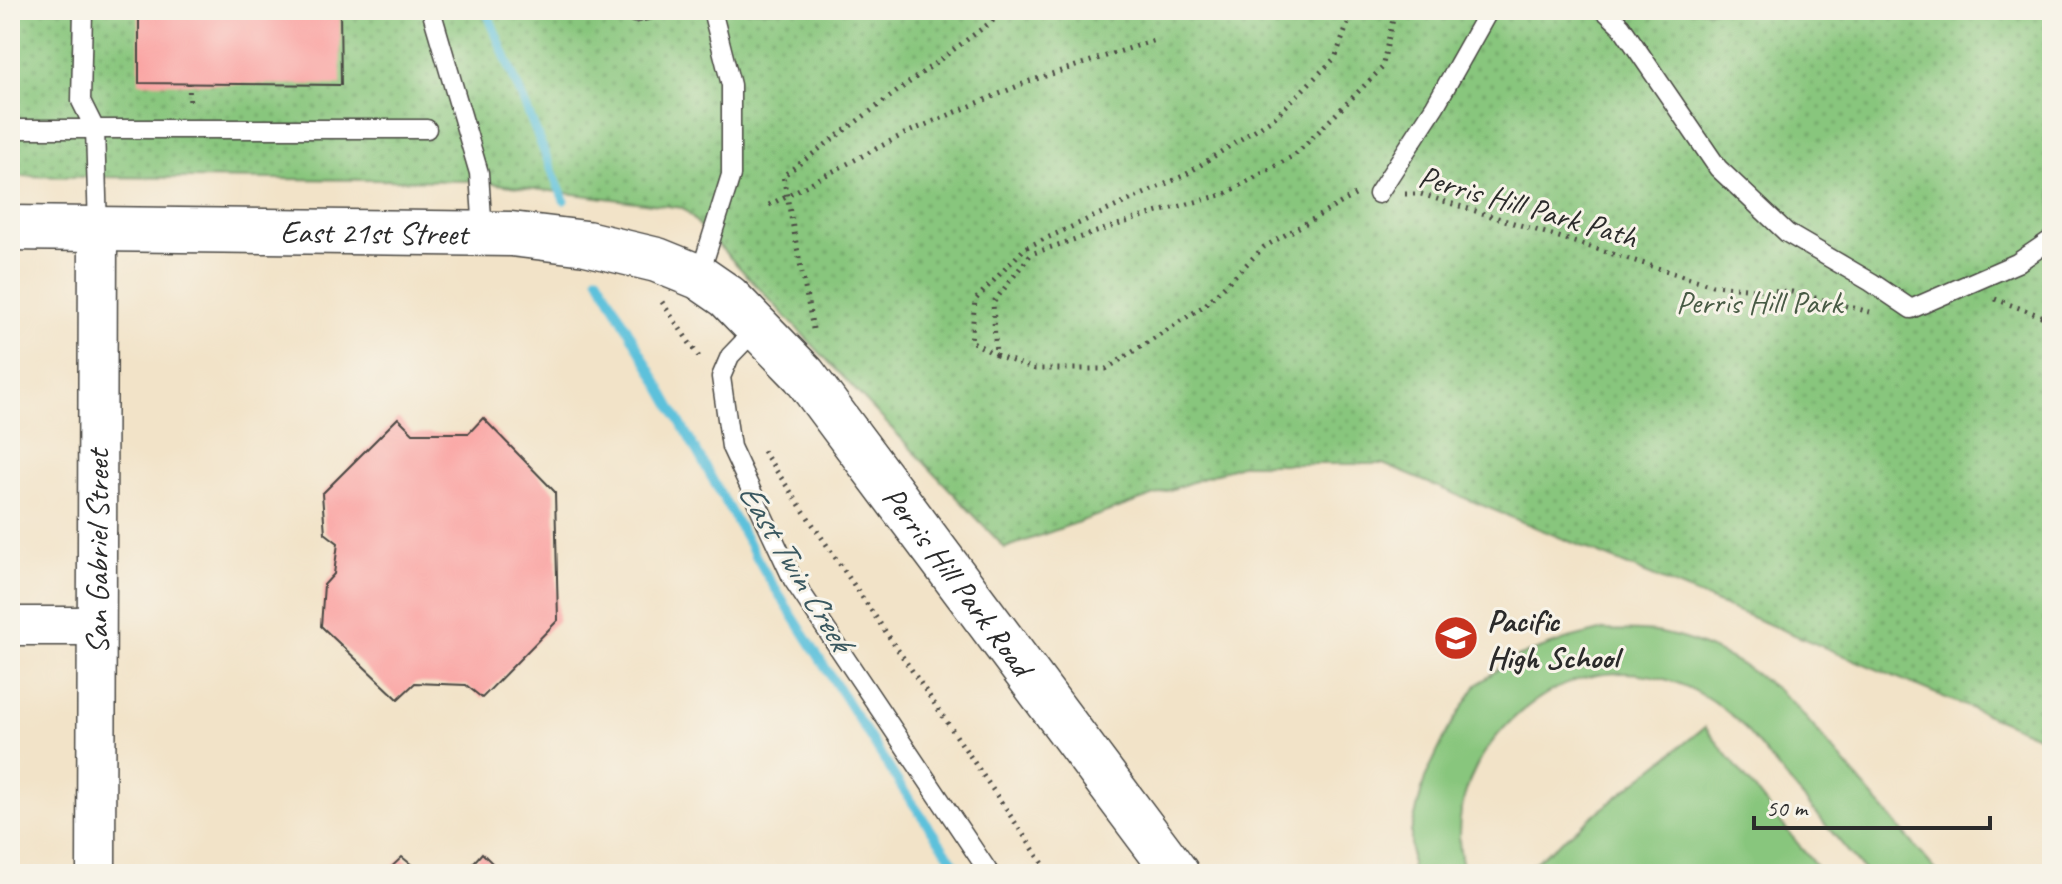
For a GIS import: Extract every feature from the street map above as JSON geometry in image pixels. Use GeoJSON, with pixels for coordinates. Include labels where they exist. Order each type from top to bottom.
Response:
{"type":"FeatureCollection","features":[{"type":"Feature","properties":{"kind":"street","name":"East 21st Street"},"geometry":{"type":"LineString","coordinates":[[10,228],[497,234],[586,243],[657,260],[713,287]]}},
{"type":"Feature","properties":{"kind":"street","name":"San Gabriel Street"},"geometry":{"type":"LineString","coordinates":[[96,874],[98,229]]}},
{"type":"Feature","properties":{"kind":"street","name":"Perris Hill Park Road"},"geometry":{"type":"LineString","coordinates":[[713,287],[758,327],[804,375],[1177,874]]}},
{"type":"Feature","properties":{"kind":"street"},"geometry":{"type":"LineString","coordinates":[[10,626],[95,626]]}},
{"type":"Feature","properties":{"kind":"lane"},"geometry":{"type":"LineString","coordinates":[[83,10],[81,101],[95,129],[98,229]]}},
{"type":"Feature","properties":{"kind":"lane"},"geometry":{"type":"LineString","coordinates":[[431,10],[497,234]]}},
{"type":"Feature","properties":{"kind":"lane"},"geometry":{"type":"LineString","coordinates":[[632,10],[635,13],[650,10]]}},
{"type":"Feature","properties":{"kind":"lane"},"geometry":{"type":"LineString","coordinates":[[712,10],[731,85],[731,175],[713,287]]}},
{"type":"Feature","properties":{"kind":"lane"},"geometry":{"type":"LineString","coordinates":[[1378,194],[1435,106],[1489,10]]}},
{"type":"Feature","properties":{"kind":"lane"},"geometry":{"type":"LineString","coordinates":[[1604,10],[1621,26],[1718,168],[1787,233],[1911,309],[2017,263],[2052,239]]}},
{"type":"Feature","properties":{"kind":"lane"},"geometry":{"type":"LineString","coordinates":[[10,129],[427,129]]}},
{"type":"Feature","properties":{"kind":"lane"},"geometry":{"type":"LineString","coordinates":[[758,327],[730,356],[721,377],[731,447],[793,580],[990,874]]}},
{"type":"Feature","properties":{"kind":"path"},"geometry":{"type":"LineString","coordinates":[[813,330],[783,176],[1007,10]]}},
{"type":"Feature","properties":{"kind":"path"},"geometry":{"type":"LineString","coordinates":[[996,355],[971,341],[975,300],[1025,248],[1185,175],[1275,117],[1335,58],[1353,10]]}},
{"type":"Feature","properties":{"kind":"path"},"geometry":{"type":"LineString","coordinates":[[996,355],[993,303],[1031,254],[1144,216],[1225,194],[1295,155],[1382,68],[1393,19],[1398,10]]}},
{"type":"Feature","properties":{"kind":"path"},"geometry":{"type":"LineString","coordinates":[[769,205],[906,133],[1030,81],[1155,40]]}},
{"type":"Feature","properties":{"kind":"path"},"geometry":{"type":"LineString","coordinates":[[189,83],[190,107]]}},
{"type":"Feature","properties":{"kind":"path","name":"Perris Hill Park Path"},"geometry":{"type":"LineString","coordinates":[[996,355],[1035,369],[1106,369],[1204,306],[1264,247],[1358,194],[1421,194],[1712,285],[1792,292],[1873,313],[1911,309]]}},
{"type":"Feature","properties":{"kind":"path"},"geometry":{"type":"LineString","coordinates":[[1983,301],[1995,299],[2052,320]]}},
{"type":"Feature","properties":{"kind":"green space","name":"Perris Hill Park"},"geometry":{"type":"Polygon","coordinates":[[[10,10],[2052,10],[2052,742],[1383,464],[1243,464],[1005,548],[683,208],[473,181],[10,176],[10,10]]]}},
{"type":"Feature","properties":{"kind":"green space"},"geometry":{"type":"Polygon","coordinates":[[[1604,630],[1654,632],[1680,638],[1715,651],[1764,680],[1794,704],[1939,874],[1867,874],[1741,724],[1709,699],[1675,682],[1641,674],[1606,674],[1573,682],[1540,697],[1511,721],[1485,752],[1470,780],[1461,811],[1459,842],[1465,874],[1411,874],[1411,832],[1425,778],[1447,732],[1477,685],[1512,659],[1604,630]]]}},
{"type":"Feature","properties":{"kind":"green space"},"geometry":{"type":"Polygon","coordinates":[[[1705,727],[1822,874],[1520,874],[1705,727]]]}},
{"type":"Feature","properties":{"kind":"building"},"geometry":{"type":"Polygon","coordinates":[[[139,10],[340,10],[341,85],[139,83],[139,10]]]}},
{"type":"Feature","properties":{"kind":"building"},"geometry":{"type":"Polygon","coordinates":[[[398,418],[413,433],[469,433],[483,418],[555,492],[558,620],[482,698],[466,685],[415,683],[398,699],[321,626],[324,585],[334,574],[338,543],[325,533],[322,494],[398,418]]]}},
{"type":"Feature","properties":{"kind":"building"},"geometry":{"type":"Polygon","coordinates":[[[482,853],[503,874],[384,874],[402,857],[417,869],[469,868],[482,853]]]}},
{"type":"Feature","properties":{"kind":"waterway","name":"East Twin Creek"},"geometry":{"type":"LineString","coordinates":[[486,10],[564,200]]}},
{"type":"Feature","properties":{"kind":"waterway","name":"East Twin Creek"},"geometry":{"type":"LineString","coordinates":[[598,277],[766,574],[902,788],[962,874]]}},
{"type":"Feature","properties":{"kind":"place","name":"Pacific High School"},"geometry":{"type":"Point","coordinates":[1456,638]}}]}
